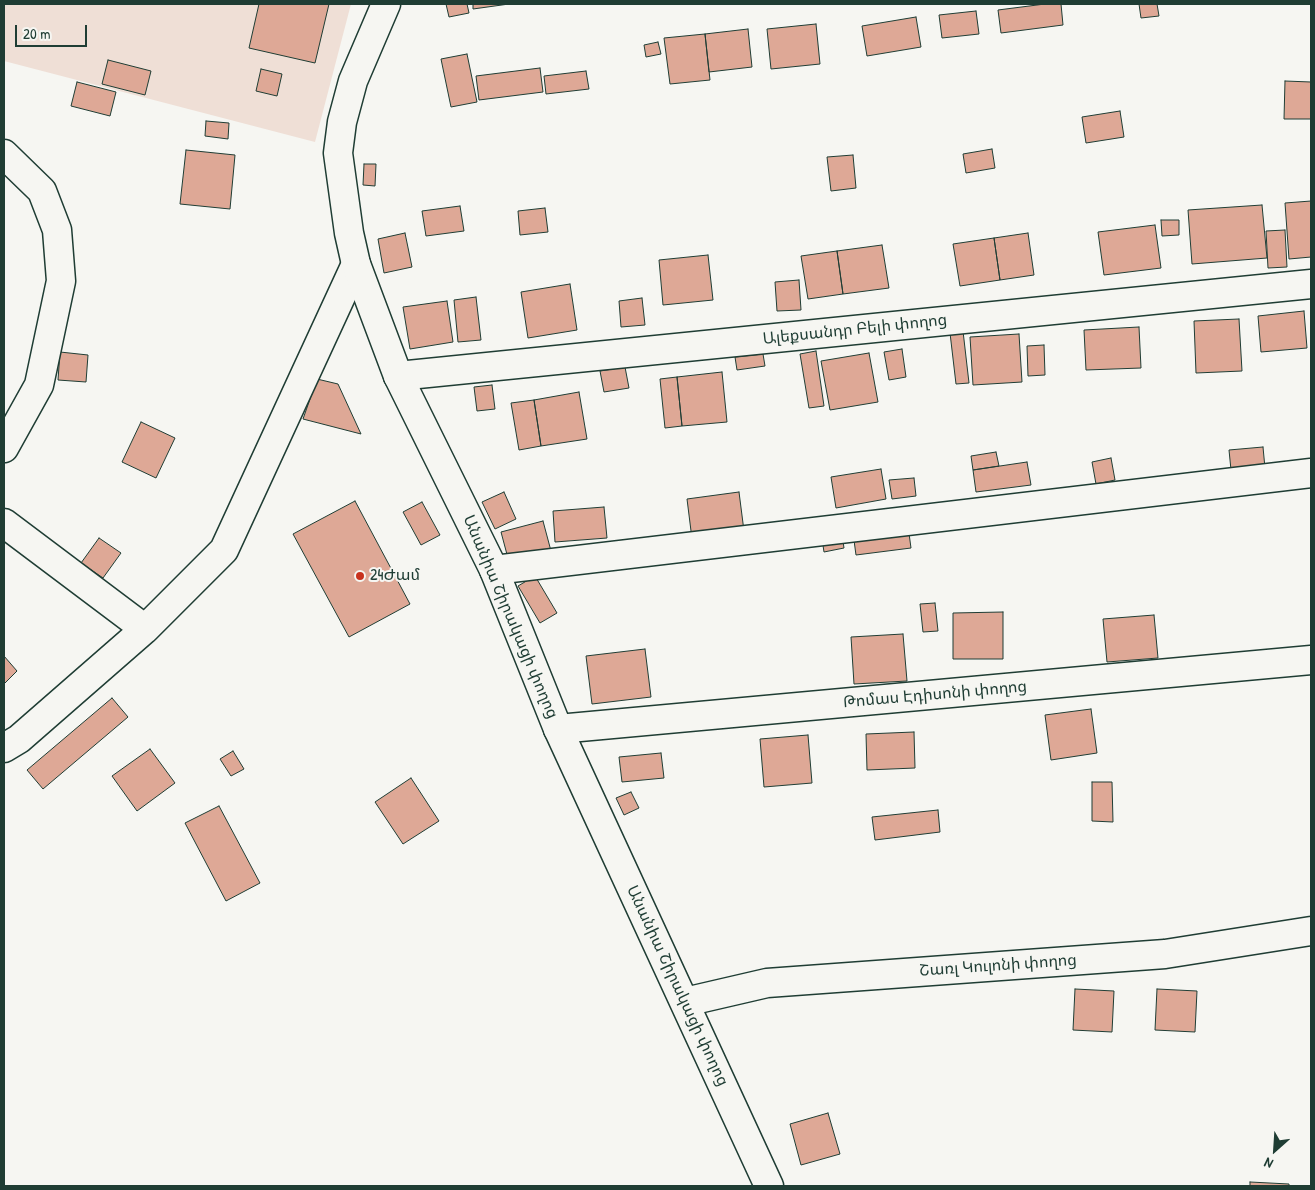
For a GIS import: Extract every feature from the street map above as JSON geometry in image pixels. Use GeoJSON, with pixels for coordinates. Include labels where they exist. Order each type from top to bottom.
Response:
{"type":"FeatureCollection","features":[{"type":"Feature","properties":{"kind":"street","name":"Անանիա Շիրակացի փողոց"},"geometry":{"type":"LineString","coordinates":[[386,4],[353,82],[342,122],[338,152],[349,233],[356,264],[398,376],[494,570],[558,729],[769,1186]]}},
{"type":"Feature","properties":{"kind":"street"},"geometry":{"type":"LineString","coordinates":[[4,154],[42,191],[57,230],[61,281],[39,385],[4,448]]}},
{"type":"Feature","properties":{"kind":"street"},"geometry":{"type":"LineString","coordinates":[[4,748],[19,739],[145,629],[224,550],[356,264]]}},
{"type":"Feature","properties":{"kind":"street","name":"Ալեքսանդր Բելի փողոց"},"geometry":{"type":"LineString","coordinates":[[398,376],[1311,284]]}},
{"type":"Feature","properties":{"kind":"street"},"geometry":{"type":"LineString","coordinates":[[494,570],[1311,473]]}},
{"type":"Feature","properties":{"kind":"street"},"geometry":{"type":"LineString","coordinates":[[4,523],[145,629]]}},
{"type":"Feature","properties":{"kind":"street","name":"Թոմաս Էդիսոնի փողոց"},"geometry":{"type":"LineString","coordinates":[[558,729],[1311,660]]}},
{"type":"Feature","properties":{"kind":"street","name":"Շառլ Կուլոնի փողոց"},"geometry":{"type":"LineString","coordinates":[[685,1002],[767,983],[1165,954],[1311,931]]}},
{"type":"Feature","properties":{"kind":"shaded area"},"geometry":{"type":"Polygon","coordinates":[[[4,4],[351,4],[315,142],[4,61],[4,4]]]}},
{"type":"Feature","properties":{"kind":"building"},"geometry":{"type":"Polygon","coordinates":[[[259,4],[329,4],[315,63],[249,48],[259,4]]]}},
{"type":"Feature","properties":{"kind":"building"},"geometry":{"type":"Polygon","coordinates":[[[446,4],[467,4],[469,13],[449,17],[446,4]]]}},
{"type":"Feature","properties":{"kind":"building"},"geometry":{"type":"Polygon","coordinates":[[[473,4],[509,4],[473,9],[473,4]]]}},
{"type":"Feature","properties":{"kind":"building"},"geometry":{"type":"Polygon","coordinates":[[[1045,4],[1061,4],[1063,25],[1001,33],[998,10],[1045,4]]]}},
{"type":"Feature","properties":{"kind":"building"},"geometry":{"type":"Polygon","coordinates":[[[1139,4],[1157,4],[1159,16],[1141,18],[1139,4]]]}},
{"type":"Feature","properties":{"kind":"building"},"geometry":{"type":"Polygon","coordinates":[[[976,11],[979,34],[942,38],[939,15],[976,11]]]}},
{"type":"Feature","properties":{"kind":"building"},"geometry":{"type":"Polygon","coordinates":[[[916,17],[921,47],[867,56],[862,26],[916,17]]]}},
{"type":"Feature","properties":{"kind":"building"},"geometry":{"type":"Polygon","coordinates":[[[816,24],[820,64],[771,69],[767,29],[816,24]]]}},
{"type":"Feature","properties":{"kind":"building"},"geometry":{"type":"Polygon","coordinates":[[[748,29],[752,67],[709,72],[705,34],[748,29]]]}},
{"type":"Feature","properties":{"kind":"building"},"geometry":{"type":"Polygon","coordinates":[[[705,34],[710,80],[670,84],[664,38],[705,34]]]}},
{"type":"Feature","properties":{"kind":"building"},"geometry":{"type":"Polygon","coordinates":[[[658,42],[661,54],[646,57],[644,45],[658,42]]]}},
{"type":"Feature","properties":{"kind":"building"},"geometry":{"type":"Polygon","coordinates":[[[467,54],[477,102],[451,107],[441,59],[467,54]]]}},
{"type":"Feature","properties":{"kind":"building"},"geometry":{"type":"Polygon","coordinates":[[[108,60],[151,71],[145,95],[102,84],[108,60]]]}},
{"type":"Feature","properties":{"kind":"building"},"geometry":{"type":"Polygon","coordinates":[[[540,68],[543,92],[479,100],[476,76],[540,68]]]}},
{"type":"Feature","properties":{"kind":"building"},"geometry":{"type":"Polygon","coordinates":[[[261,69],[282,74],[277,96],[256,91],[261,69]]]}},
{"type":"Feature","properties":{"kind":"building"},"geometry":{"type":"Polygon","coordinates":[[[586,71],[589,89],[546,94],[544,76],[586,71]]]}},
{"type":"Feature","properties":{"kind":"building"},"geometry":{"type":"Polygon","coordinates":[[[1285,81],[1311,82],[1311,119],[1284,119],[1285,81]]]}},
{"type":"Feature","properties":{"kind":"building"},"geometry":{"type":"Polygon","coordinates":[[[77,82],[116,92],[110,116],[71,106],[77,82]]]}},
{"type":"Feature","properties":{"kind":"building"},"geometry":{"type":"Polygon","coordinates":[[[1120,111],[1124,137],[1086,143],[1082,117],[1120,111]]]}},
{"type":"Feature","properties":{"kind":"building"},"geometry":{"type":"Polygon","coordinates":[[[206,121],[229,123],[228,139],[205,136],[206,121]]]}},
{"type":"Feature","properties":{"kind":"building"},"geometry":{"type":"Polygon","coordinates":[[[992,149],[995,168],[966,173],[963,154],[992,149]]]}},
{"type":"Feature","properties":{"kind":"building"},"geometry":{"type":"Polygon","coordinates":[[[186,150],[235,155],[230,209],[180,204],[186,150]]]}},
{"type":"Feature","properties":{"kind":"building"},"geometry":{"type":"Polygon","coordinates":[[[853,155],[856,188],[831,191],[827,157],[853,155]]]}},
{"type":"Feature","properties":{"kind":"building"},"geometry":{"type":"Polygon","coordinates":[[[364,164],[376,164],[375,186],[363,185],[364,164]]]}},
{"type":"Feature","properties":{"kind":"building"},"geometry":{"type":"Polygon","coordinates":[[[1311,201],[1311,257],[1289,259],[1285,203],[1311,201]]]}},
{"type":"Feature","properties":{"kind":"building"},"geometry":{"type":"Polygon","coordinates":[[[1262,205],[1267,258],[1192,264],[1188,210],[1262,205]]]}},
{"type":"Feature","properties":{"kind":"building"},"geometry":{"type":"Polygon","coordinates":[[[460,206],[464,231],[426,236],[422,211],[460,206]]]}},
{"type":"Feature","properties":{"kind":"building"},"geometry":{"type":"Polygon","coordinates":[[[545,208],[548,232],[520,235],[518,211],[545,208]]]}},
{"type":"Feature","properties":{"kind":"building"},"geometry":{"type":"Polygon","coordinates":[[[1161,220],[1179,220],[1179,235],[1162,236],[1161,220]]]}},
{"type":"Feature","properties":{"kind":"building"},"geometry":{"type":"Polygon","coordinates":[[[1155,225],[1161,268],[1104,275],[1098,232],[1155,225]]]}},
{"type":"Feature","properties":{"kind":"building"},"geometry":{"type":"Polygon","coordinates":[[[1285,230],[1287,267],[1268,268],[1266,231],[1285,230]]]}},
{"type":"Feature","properties":{"kind":"building"},"geometry":{"type":"Polygon","coordinates":[[[405,233],[412,267],[384,273],[378,239],[405,233]]]}},
{"type":"Feature","properties":{"kind":"building"},"geometry":{"type":"Polygon","coordinates":[[[1028,233],[1034,275],[1000,280],[994,238],[1028,233]]]}},
{"type":"Feature","properties":{"kind":"building"},"geometry":{"type":"Polygon","coordinates":[[[994,238],[1000,280],[960,286],[953,244],[994,238]]]}},
{"type":"Feature","properties":{"kind":"building"},"geometry":{"type":"Polygon","coordinates":[[[882,245],[889,288],[843,294],[837,251],[882,245]]]}},
{"type":"Feature","properties":{"kind":"building"},"geometry":{"type":"Polygon","coordinates":[[[837,251],[843,294],[808,299],[801,256],[837,251]]]}},
{"type":"Feature","properties":{"kind":"building"},"geometry":{"type":"Polygon","coordinates":[[[708,255],[713,300],[663,305],[659,260],[708,255]]]}},
{"type":"Feature","properties":{"kind":"building"},"geometry":{"type":"Polygon","coordinates":[[[799,280],[801,310],[777,311],[775,282],[799,280]]]}},
{"type":"Feature","properties":{"kind":"building"},"geometry":{"type":"Polygon","coordinates":[[[570,284],[577,330],[528,338],[521,292],[570,284]]]}},
{"type":"Feature","properties":{"kind":"building"},"geometry":{"type":"Polygon","coordinates":[[[476,297],[481,340],[458,342],[454,300],[476,297]]]}},
{"type":"Feature","properties":{"kind":"building"},"geometry":{"type":"Polygon","coordinates":[[[642,298],[645,325],[621,327],[619,301],[642,298]]]}},
{"type":"Feature","properties":{"kind":"building"},"geometry":{"type":"Polygon","coordinates":[[[447,301],[453,342],[410,349],[403,307],[447,301]]]}},
{"type":"Feature","properties":{"kind":"building"},"geometry":{"type":"Polygon","coordinates":[[[1304,311],[1307,348],[1261,352],[1258,316],[1304,311]]]}},
{"type":"Feature","properties":{"kind":"building"},"geometry":{"type":"Polygon","coordinates":[[[1239,319],[1242,371],[1196,373],[1194,321],[1239,319]]]}},
{"type":"Feature","properties":{"kind":"building"},"geometry":{"type":"Polygon","coordinates":[[[1139,327],[1141,368],[1086,370],[1084,330],[1139,327]]]}},
{"type":"Feature","properties":{"kind":"building"},"geometry":{"type":"Polygon","coordinates":[[[963,331],[969,383],[956,384],[950,333],[963,331]]]}},
{"type":"Feature","properties":{"kind":"building"},"geometry":{"type":"Polygon","coordinates":[[[1019,334],[1022,382],[973,385],[970,337],[1019,334]]]}},
{"type":"Feature","properties":{"kind":"building"},"geometry":{"type":"Polygon","coordinates":[[[1044,345],[1045,375],[1028,376],[1027,346],[1044,345]]]}},
{"type":"Feature","properties":{"kind":"building"},"geometry":{"type":"Polygon","coordinates":[[[902,349],[906,377],[889,380],[884,352],[902,349]]]}},
{"type":"Feature","properties":{"kind":"building"},"geometry":{"type":"Polygon","coordinates":[[[816,351],[824,406],[809,408],[800,354],[816,351]]]}},
{"type":"Feature","properties":{"kind":"building"},"geometry":{"type":"Polygon","coordinates":[[[60,352],[88,355],[86,382],[58,380],[60,352]]]}},
{"type":"Feature","properties":{"kind":"building"},"geometry":{"type":"Polygon","coordinates":[[[869,353],[878,402],[830,410],[821,361],[869,353]]]}},
{"type":"Feature","properties":{"kind":"building"},"geometry":{"type":"Polygon","coordinates":[[[763,354],[765,366],[737,370],[735,357],[763,354]]]}},
{"type":"Feature","properties":{"kind":"building"},"geometry":{"type":"Polygon","coordinates":[[[625,367],[629,388],[604,392],[600,371],[625,367]]]}},
{"type":"Feature","properties":{"kind":"building"},"geometry":{"type":"Polygon","coordinates":[[[722,372],[727,422],[682,426],[677,377],[722,372]]]}},
{"type":"Feature","properties":{"kind":"building"},"geometry":{"type":"Polygon","coordinates":[[[677,377],[682,426],[665,428],[660,379],[677,377]]]}},
{"type":"Feature","properties":{"kind":"building"},"geometry":{"type":"Polygon","coordinates":[[[317,379],[338,384],[361,434],[303,419],[317,379]]]}},
{"type":"Feature","properties":{"kind":"building"},"geometry":{"type":"Polygon","coordinates":[[[492,385],[495,409],[477,411],[474,387],[492,385]]]}},
{"type":"Feature","properties":{"kind":"building"},"geometry":{"type":"Polygon","coordinates":[[[579,392],[587,439],[541,446],[534,400],[579,392]]]}},
{"type":"Feature","properties":{"kind":"building"},"geometry":{"type":"Polygon","coordinates":[[[534,400],[541,446],[519,450],[511,403],[534,400]]]}},
{"type":"Feature","properties":{"kind":"building"},"geometry":{"type":"Polygon","coordinates":[[[141,422],[175,438],[156,478],[122,462],[141,422]]]}},
{"type":"Feature","properties":{"kind":"building"},"geometry":{"type":"Polygon","coordinates":[[[1263,447],[1265,468],[1231,470],[1229,450],[1263,447]]]}},
{"type":"Feature","properties":{"kind":"building"},"geometry":{"type":"Polygon","coordinates":[[[996,452],[999,466],[973,470],[971,456],[996,452]]]}},
{"type":"Feature","properties":{"kind":"building"},"geometry":{"type":"Polygon","coordinates":[[[1111,458],[1115,480],[1096,484],[1092,462],[1111,458]]]}},
{"type":"Feature","properties":{"kind":"building"},"geometry":{"type":"Polygon","coordinates":[[[1027,462],[1031,485],[976,492],[973,470],[1027,462]]]}},
{"type":"Feature","properties":{"kind":"building"},"geometry":{"type":"Polygon","coordinates":[[[881,469],[886,499],[836,508],[831,477],[881,469]]]}},
{"type":"Feature","properties":{"kind":"building"},"geometry":{"type":"Polygon","coordinates":[[[914,478],[916,496],[892,499],[889,480],[914,478]]]}},
{"type":"Feature","properties":{"kind":"building"},"geometry":{"type":"Polygon","coordinates":[[[504,492],[516,519],[495,529],[482,502],[504,492]]]}},
{"type":"Feature","properties":{"kind":"building"},"geometry":{"type":"Polygon","coordinates":[[[739,492],[744,531],[692,539],[687,499],[739,492]]]}},
{"type":"Feature","properties":{"kind":"building"},"geometry":{"type":"Polygon","coordinates":[[[355,501],[410,604],[349,637],[293,534],[355,501]]]}},
{"type":"Feature","properties":{"kind":"building"},"geometry":{"type":"Polygon","coordinates":[[[422,502],[440,535],[421,545],[403,512],[422,502]]]}},
{"type":"Feature","properties":{"kind":"building"},"geometry":{"type":"Polygon","coordinates":[[[604,507],[607,538],[555,542],[553,511],[604,507]]]}},
{"type":"Feature","properties":{"kind":"building"},"geometry":{"type":"Polygon","coordinates":[[[543,521],[551,551],[509,562],[501,532],[543,521]]]}},
{"type":"Feature","properties":{"kind":"building"},"geometry":{"type":"Polygon","coordinates":[[[908,526],[911,548],[856,555],[853,533],[908,526]]]}},
{"type":"Feature","properties":{"kind":"building"},"geometry":{"type":"Polygon","coordinates":[[[842,535],[844,548],[824,552],[822,539],[842,535]]]}},
{"type":"Feature","properties":{"kind":"building"},"geometry":{"type":"Polygon","coordinates":[[[99,538],[121,553],[103,578],[81,563],[99,538]]]}},
{"type":"Feature","properties":{"kind":"building"},"geometry":{"type":"Polygon","coordinates":[[[535,576],[557,613],[540,623],[518,586],[535,576]]]}},
{"type":"Feature","properties":{"kind":"building"},"geometry":{"type":"Polygon","coordinates":[[[935,603],[938,631],[923,632],[920,604],[935,603]]]}},
{"type":"Feature","properties":{"kind":"building"},"geometry":{"type":"Polygon","coordinates":[[[1003,612],[1003,659],[953,659],[953,613],[1003,612]]]}},
{"type":"Feature","properties":{"kind":"building"},"geometry":{"type":"Polygon","coordinates":[[[1154,615],[1158,658],[1107,662],[1103,619],[1154,615]]]}},
{"type":"Feature","properties":{"kind":"building"},"geometry":{"type":"Polygon","coordinates":[[[903,634],[907,681],[854,684],[851,637],[903,634]]]}},
{"type":"Feature","properties":{"kind":"building"},"geometry":{"type":"Polygon","coordinates":[[[645,649],[651,697],[592,704],[586,656],[645,649]]]}},
{"type":"Feature","properties":{"kind":"building"},"geometry":{"type":"Polygon","coordinates":[[[4,656],[17,671],[4,684],[4,656]]]}},
{"type":"Feature","properties":{"kind":"building"},"geometry":{"type":"Polygon","coordinates":[[[112,698],[128,717],[43,789],[27,770],[112,698]]]}},
{"type":"Feature","properties":{"kind":"building"},"geometry":{"type":"Polygon","coordinates":[[[1091,709],[1097,753],[1051,760],[1045,715],[1091,709]]]}},
{"type":"Feature","properties":{"kind":"building"},"geometry":{"type":"Polygon","coordinates":[[[914,732],[915,768],[867,770],[866,734],[914,732]]]}},
{"type":"Feature","properties":{"kind":"building"},"geometry":{"type":"Polygon","coordinates":[[[808,735],[812,783],[764,787],[760,739],[808,735]]]}},
{"type":"Feature","properties":{"kind":"building"},"geometry":{"type":"Polygon","coordinates":[[[150,749],[175,783],[137,811],[112,776],[150,749]]]}},
{"type":"Feature","properties":{"kind":"building"},"geometry":{"type":"Polygon","coordinates":[[[233,751],[244,769],[231,776],[220,759],[233,751]]]}},
{"type":"Feature","properties":{"kind":"building"},"geometry":{"type":"Polygon","coordinates":[[[661,753],[664,778],[622,782],[619,757],[661,753]]]}},
{"type":"Feature","properties":{"kind":"building"},"geometry":{"type":"Polygon","coordinates":[[[411,778],[439,821],[403,844],[375,802],[411,778]]]}},
{"type":"Feature","properties":{"kind":"building"},"geometry":{"type":"Polygon","coordinates":[[[1092,782],[1112,782],[1113,822],[1092,821],[1092,782]]]}},
{"type":"Feature","properties":{"kind":"building"},"geometry":{"type":"Polygon","coordinates":[[[631,792],[639,808],[624,815],[616,798],[631,792]]]}},
{"type":"Feature","properties":{"kind":"building"},"geometry":{"type":"Polygon","coordinates":[[[219,806],[260,883],[226,901],[185,823],[219,806]]]}},
{"type":"Feature","properties":{"kind":"building"},"geometry":{"type":"Polygon","coordinates":[[[938,810],[940,832],[875,840],[872,817],[938,810]]]}},
{"type":"Feature","properties":{"kind":"building"},"geometry":{"type":"Polygon","coordinates":[[[1075,989],[1114,991],[1112,1032],[1073,1030],[1075,989]]]}},
{"type":"Feature","properties":{"kind":"building"},"geometry":{"type":"Polygon","coordinates":[[[1157,989],[1197,991],[1195,1032],[1155,1030],[1157,989]]]}},
{"type":"Feature","properties":{"kind":"building"},"geometry":{"type":"Polygon","coordinates":[[[828,1113],[840,1154],[801,1165],[790,1124],[828,1113]]]}},
{"type":"Feature","properties":{"kind":"building"},"geometry":{"type":"Polygon","coordinates":[[[1250,1182],[1289,1184],[1289,1186],[1250,1186],[1250,1182]]]}},
{"type":"Feature","properties":{"kind":"place","name":"24Ժամ"},"geometry":{"type":"Point","coordinates":[360,576]}}]}
